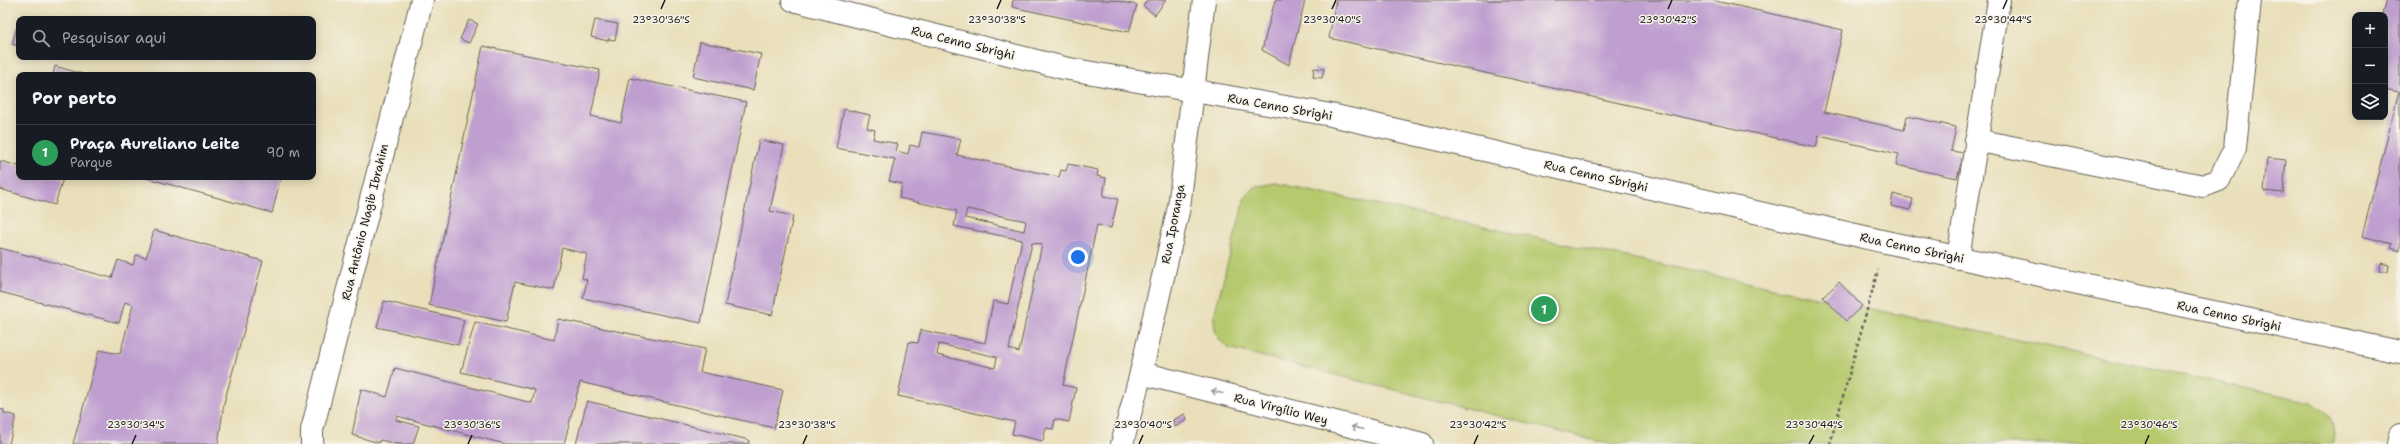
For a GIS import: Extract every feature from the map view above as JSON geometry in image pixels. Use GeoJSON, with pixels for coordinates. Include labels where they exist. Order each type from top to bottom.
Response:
{"type":"FeatureCollection","features":[{"type":"Feature","properties":{"kind":"street","name":"Rua Antônio Nagib Ibrahim"},"geometry":{"type":"LineString","coordinates":[[312,444],[312,430],[422,0]]}},
{"type":"Feature","properties":{"kind":"street","name":"Rua Cenno Sbrighi"},"geometry":{"type":"LineString","coordinates":[[793,0],[1064,68],[1331,116],[1958,258],[2400,352]]}},
{"type":"Feature","properties":{"kind":"street","name":"Rua Iporanga"},"geometry":{"type":"LineString","coordinates":[[1122,444],[1141,373],[1179,207],[1191,92],[1204,0]]}},
{"type":"Feature","properties":{"kind":"street"},"geometry":{"type":"LineString","coordinates":[[1958,258],[1999,0]]}},
{"type":"Feature","properties":{"kind":"street"},"geometry":{"type":"LineString","coordinates":[[1976,140],[2203,186],[2219,180],[2234,148],[2250,0]]}},
{"type":"Feature","properties":{"kind":"street","name":"Rua Virgílio Wey"},"geometry":{"type":"LineString","coordinates":[[1141,373],[1422,444]]}},
{"type":"Feature","properties":{"kind":"street"},"geometry":{"type":"LineString","coordinates":[[2398,444],[2400,435]]}},
{"type":"Feature","properties":{"kind":"path"},"geometry":{"type":"LineString","coordinates":[[1830,444],[1886,242]]}},
{"type":"Feature","properties":{"kind":"green space"},"geometry":{"type":"Polygon","coordinates":[[[1276,183],[2312,402],[2323,410],[2330,418],[2333,428],[2334,442],[2333,444],[1608,444],[1229,348],[1225,345],[1217,334],[1214,315],[1245,197],[1254,187],[1276,183]]]}},
{"type":"Feature","properties":{"kind":"building"},"geometry":{"type":"Polygon","coordinates":[[[1013,0],[1112,0],[1137,5],[1129,32],[1012,7],[1013,0]]]}},
{"type":"Feature","properties":{"kind":"building"},"geometry":{"type":"Polygon","coordinates":[[[1147,0],[1166,0],[1155,15],[1143,6],[1147,0]]]}},
{"type":"Feature","properties":{"kind":"building"},"geometry":{"type":"Polygon","coordinates":[[[1275,0],[1305,0],[1289,65],[1262,50],[1275,0]]]}},
{"type":"Feature","properties":{"kind":"building"},"geometry":{"type":"Polygon","coordinates":[[[1336,0],[1711,0],[1843,30],[1824,112],[1904,130],[1907,116],[1956,127],[1951,151],[1964,153],[1957,178],[1896,165],[1899,154],[1819,136],[1816,147],[1329,38],[1336,0]]]}},
{"type":"Feature","properties":{"kind":"building"},"geometry":{"type":"Polygon","coordinates":[[[2386,0],[2400,0],[2400,251],[2390,248],[2392,244],[2362,236],[2399,92],[2388,90],[2388,12],[2383,12],[2386,0]]]}},
{"type":"Feature","properties":{"kind":"building"},"geometry":{"type":"Polygon","coordinates":[[[469,20],[478,24],[469,43],[460,39],[469,20]]]}},
{"type":"Feature","properties":{"kind":"building"},"geometry":{"type":"Polygon","coordinates":[[[595,20],[618,24],[615,40],[608,39],[608,41],[591,37],[595,20]]]}},
{"type":"Feature","properties":{"kind":"building"},"geometry":{"type":"Polygon","coordinates":[[[16,30],[16,45],[12,44],[16,30]]]}},
{"type":"Feature","properties":{"kind":"building"},"geometry":{"type":"Polygon","coordinates":[[[700,42],[761,54],[753,90],[693,77],[700,42]]]}},
{"type":"Feature","properties":{"kind":"building"},"geometry":{"type":"Polygon","coordinates":[[[483,46],[600,70],[591,116],[621,123],[630,78],[746,102],[701,323],[583,298],[587,280],[582,278],[587,254],[562,248],[554,290],[515,282],[506,322],[429,305],[483,46]]]}},
{"type":"Feature","properties":{"kind":"building"},"geometry":{"type":"Polygon","coordinates":[[[55,66],[76,72],[54,72],[55,66]]]}},
{"type":"Feature","properties":{"kind":"building"},"geometry":{"type":"Polygon","coordinates":[[[1314,68],[1324,69],[1322,78],[1313,77],[1314,68]]]}},
{"type":"Feature","properties":{"kind":"building"},"geometry":{"type":"Polygon","coordinates":[[[844,109],[870,115],[867,128],[875,130],[873,139],[898,144],[896,151],[908,154],[910,145],[919,147],[922,132],[961,139],[957,155],[1059,177],[1061,170],[1066,171],[1068,164],[1098,170],[1097,176],[1106,178],[1103,196],[1118,199],[1111,228],[1097,225],[1063,385],[1076,388],[1069,422],[1055,419],[1053,429],[1046,428],[1043,441],[1012,434],[1015,422],[898,396],[909,342],[918,343],[921,330],[985,343],[993,301],[1008,304],[1022,240],[954,226],[957,211],[899,198],[902,184],[889,181],[895,159],[836,148],[844,109]],[[967,209],[965,218],[1024,231],[1026,221],[967,209]],[[1032,243],[1009,349],[1019,352],[1042,244],[1032,243]],[[939,344],[937,355],[995,368],[997,357],[939,344]]]}},
{"type":"Feature","properties":{"kind":"building"},"geometry":{"type":"Polygon","coordinates":[[[759,140],[784,145],[770,211],[793,216],[772,315],[725,305],[759,140]]]}},
{"type":"Feature","properties":{"kind":"building"},"geometry":{"type":"Polygon","coordinates":[[[2267,158],[2286,160],[2283,193],[2264,191],[2267,158]]]}},
{"type":"Feature","properties":{"kind":"building"},"geometry":{"type":"Polygon","coordinates":[[[0,161],[16,165],[16,180],[62,180],[55,205],[0,189],[0,161]]]}},
{"type":"Feature","properties":{"kind":"building"},"geometry":{"type":"Polygon","coordinates":[[[154,180],[280,180],[272,213],[154,180]]]}},
{"type":"Feature","properties":{"kind":"building"},"geometry":{"type":"Polygon","coordinates":[[[1893,194],[1913,199],[1910,210],[1891,206],[1893,194]]]}},
{"type":"Feature","properties":{"kind":"building"},"geometry":{"type":"Polygon","coordinates":[[[154,230],[263,261],[224,403],[218,444],[73,444],[99,350],[120,354],[133,305],[125,302],[119,323],[0,292],[0,248],[112,278],[118,260],[133,265],[136,255],[146,258],[154,230]]]}},
{"type":"Feature","properties":{"kind":"building"},"geometry":{"type":"Polygon","coordinates":[[[2381,263],[2389,265],[2388,272],[2379,272],[2381,263]]]}},
{"type":"Feature","properties":{"kind":"building"},"geometry":{"type":"Polygon","coordinates":[[[1839,282],[1862,306],[1846,321],[1823,297],[1839,282]]]}},
{"type":"Feature","properties":{"kind":"building"},"geometry":{"type":"Polygon","coordinates":[[[384,301],[464,320],[458,345],[377,327],[384,301]]]}},
{"type":"Feature","properties":{"kind":"building"},"geometry":{"type":"Polygon","coordinates":[[[558,319],[705,349],[700,372],[783,390],[774,428],[580,382],[564,444],[505,444],[397,416],[396,420],[419,426],[413,444],[397,444],[380,440],[379,443],[352,435],[361,389],[387,397],[395,368],[532,403],[535,390],[461,372],[475,322],[554,340],[558,319]]]}},
{"type":"Feature","properties":{"kind":"building"},"geometry":{"type":"Polygon","coordinates":[[[587,401],[749,440],[748,444],[576,444],[587,401]]]}},
{"type":"Feature","properties":{"kind":"building"},"geometry":{"type":"Polygon","coordinates":[[[0,409],[4,410],[4,413],[16,416],[9,444],[0,444],[0,409]]]}},
{"type":"Feature","properties":{"kind":"building"},"geometry":{"type":"Polygon","coordinates":[[[1185,414],[1187,420],[1175,427],[1173,420],[1185,414]]]}},
{"type":"Feature","properties":{"kind":"place","name":"Praça Aureliano Leite"},"geometry":{"type":"Point","coordinates":[1544,309]}}]}
